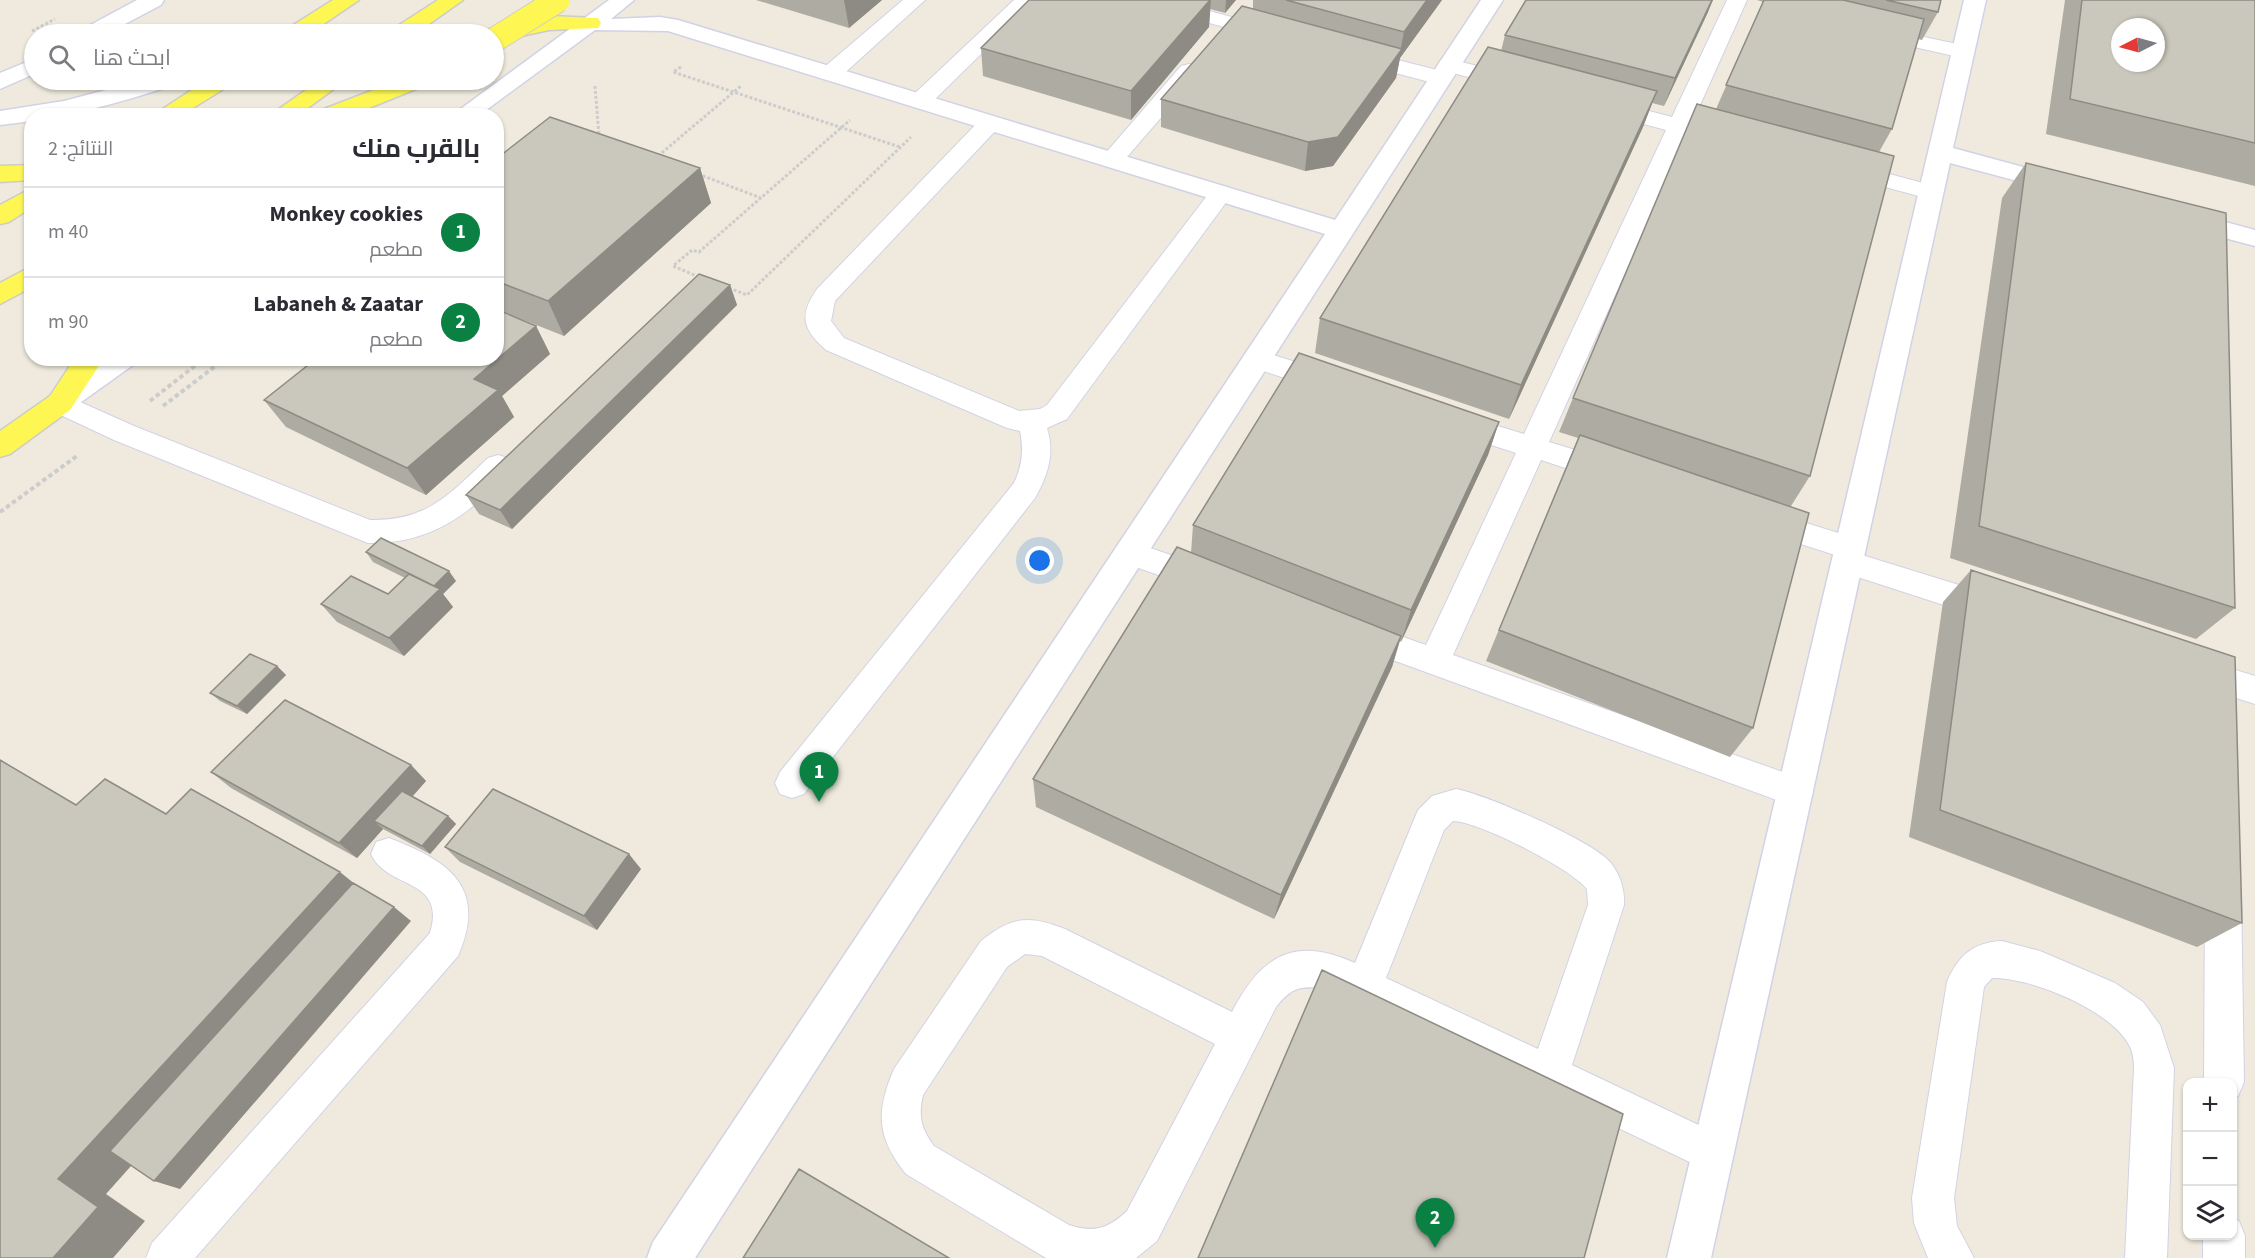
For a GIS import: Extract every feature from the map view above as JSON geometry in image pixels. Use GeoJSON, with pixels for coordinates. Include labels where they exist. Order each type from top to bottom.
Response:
{"type":"FeatureCollection","features":[{"type":"Feature","properties":{"kind":"main road"},"geometry":{"type":"LineString","coordinates":[[310,24],[348,0]]}},
{"type":"Feature","properties":{"kind":"main road"},"geometry":{"type":"LineString","coordinates":[[416,24],[452,0]]}},
{"type":"Feature","properties":{"kind":"main road"},"geometry":{"type":"LineString","coordinates":[[504,34],[558,0]]}},
{"type":"Feature","properties":{"kind":"main road"},"geometry":{"type":"LineString","coordinates":[[504,33],[549,22],[590,23]]}},
{"type":"Feature","properties":{"kind":"main road"},"geometry":{"type":"LineString","coordinates":[[176,108],[206,90]]}},
{"type":"Feature","properties":{"kind":"main road"},"geometry":{"type":"LineString","coordinates":[[292,108],[320,90]]}},
{"type":"Feature","properties":{"kind":"main road"},"geometry":{"type":"LineString","coordinates":[[347,108],[393,90]]}},
{"type":"Feature","properties":{"kind":"main road"},"geometry":{"type":"LineString","coordinates":[[0,174],[24,172]]}},
{"type":"Feature","properties":{"kind":"main road"},"geometry":{"type":"LineString","coordinates":[[0,216],[24,201]]}},
{"type":"Feature","properties":{"kind":"main road"},"geometry":{"type":"LineString","coordinates":[[0,295],[24,280]]}},
{"type":"Feature","properties":{"kind":"main road"},"geometry":{"type":"LineString","coordinates":[[0,446],[60,403],[85,366]]}},
{"type":"Feature","properties":{"kind":"street"},"geometry":{"type":"LineString","coordinates":[[109,24],[153,0]]}},
{"type":"Feature","properties":{"kind":"street"},"geometry":{"type":"LineString","coordinates":[[504,85],[624,0]]}},
{"type":"Feature","properties":{"kind":"street"},"geometry":{"type":"LineString","coordinates":[[669,1258],[1492,0]]}},
{"type":"Feature","properties":{"kind":"street"},"geometry":{"type":"LineString","coordinates":[[1689,1258],[1975,0]]}},
{"type":"Feature","properties":{"kind":"street"},"geometry":{"type":"LineString","coordinates":[[648,1],[659,17],[670,25]]}},
{"type":"Feature","properties":{"kind":"street"},"geometry":{"type":"LineString","coordinates":[[590,23],[613,27],[653,22],[670,25],[1341,230]]}},
{"type":"Feature","properties":{"kind":"street"},"geometry":{"type":"LineString","coordinates":[[0,82],[24,71]]}},
{"type":"Feature","properties":{"kind":"street"},"geometry":{"type":"LineString","coordinates":[[60,108],[96,102],[135,90]]}},
{"type":"Feature","properties":{"kind":"street"},"geometry":{"type":"LineString","coordinates":[[473,108],[498,90]]}},
{"type":"Feature","properties":{"kind":"street"},"geometry":{"type":"LineString","coordinates":[[0,118],[24,114]]}},
{"type":"Feature","properties":{"kind":"street"},"geometry":{"type":"LineString","coordinates":[[1939,152],[2086,192]]}},
{"type":"Feature","properties":{"kind":"street"},"geometry":{"type":"LineString","coordinates":[[2154,210],[2255,238]]}},
{"type":"Feature","properties":{"kind":"street"},"geometry":{"type":"LineString","coordinates":[[60,403],[112,366]]}},
{"type":"Feature","properties":{"kind":"lane"},"geometry":{"type":"LineString","coordinates":[[830,74],[915,0]]}},
{"type":"Feature","properties":{"kind":"lane"},"geometry":{"type":"LineString","coordinates":[[920,101],[1026,0]]}},
{"type":"Feature","properties":{"kind":"lane"},"geometry":{"type":"LineString","coordinates":[[1145,0],[1237,15],[1286,37]]}},
{"type":"Feature","properties":{"kind":"lane"},"geometry":{"type":"LineString","coordinates":[[1434,662],[1679,127],[1740,2]]}},
{"type":"Feature","properties":{"kind":"lane"},"geometry":{"type":"LineString","coordinates":[[1216,40],[1237,15]]}},
{"type":"Feature","properties":{"kind":"lane"},"geometry":{"type":"LineString","coordinates":[[1861,30],[1963,52]]}},
{"type":"Feature","properties":{"kind":"lane"},"geometry":{"type":"LineString","coordinates":[[1341,51],[1541,89]]}},
{"type":"Feature","properties":{"kind":"lane"},"geometry":{"type":"LineString","coordinates":[[1112,160],[1201,57]]}},
{"type":"Feature","properties":{"kind":"lane"},"geometry":{"type":"LineString","coordinates":[[1587,102],[1714,135]]}},
{"type":"Feature","properties":{"kind":"lane"},"geometry":{"type":"LineString","coordinates":[[990,123],[826,295],[819,305],[816,316],[818,327],[835,344],[1004,417],[1031,421],[1057,412],[1221,193]]}},
{"type":"Feature","properties":{"kind":"lane"},"geometry":{"type":"LineString","coordinates":[[1828,165],[1930,192]]}},
{"type":"Feature","properties":{"kind":"lane"},"geometry":{"type":"LineString","coordinates":[[1257,359],[1356,391]]}},
{"type":"Feature","properties":{"kind":"lane"},"geometry":{"type":"LineString","coordinates":[[60,403],[127,434],[368,531],[404,530],[441,517],[517,449]]}},
{"type":"Feature","properties":{"kind":"lane"},"geometry":{"type":"LineString","coordinates":[[1433,416],[1635,480]]}},
{"type":"Feature","properties":{"kind":"lane"},"geometry":{"type":"LineString","coordinates":[[792,783],[1025,490],[1037,462],[1036,435],[1031,421]]}},
{"type":"Feature","properties":{"kind":"lane"},"geometry":{"type":"LineString","coordinates":[[1737,512],[2018,616]]}},
{"type":"Feature","properties":{"kind":"lane"},"geometry":{"type":"LineString","coordinates":[[1130,553],[1231,589]]}},
{"type":"Feature","properties":{"kind":"lane"},"geometry":{"type":"LineString","coordinates":[[1332,625],[1796,792]]}},
{"type":"Feature","properties":{"kind":"lane"},"geometry":{"type":"LineString","coordinates":[[2166,662],[2239,685],[2223,716]]}},
{"type":"Feature","properties":{"kind":"lane"},"geometry":{"type":"LineString","coordinates":[[1364,987],[1430,820],[1437,811],[1446,806],[1458,805],[1470,808],[1579,859],[1592,867],[1603,879],[1607,892],[1606,906],[1549,1074]]}},
{"type":"Feature","properties":{"kind":"lane"},"geometry":{"type":"LineString","coordinates":[[167,1258],[445,943],[453,917],[449,894],[440,883],[389,854]]}},
{"type":"Feature","properties":{"kind":"lane"},"geometry":{"type":"LineString","coordinates":[[2223,858],[2224,1078]]}},
{"type":"Feature","properties":{"kind":"lane"},"geometry":{"type":"LineString","coordinates":[[1240,1036],[1052,942],[1038,936],[1022,936],[1006,944],[994,954],[908,1083],[901,1098],[899,1116],[902,1132],[909,1148],[920,1160],[1054,1240],[1071,1249],[1090,1253],[1110,1250],[1128,1241],[1142,1226],[1264,990],[1276,977],[1292,969],[1310,967],[1328,970],[1714,1153]]}},
{"type":"Feature","properties":{"kind":"lane"},"geometry":{"type":"LineString","coordinates":[[1953,1258],[1941,1243],[1932,1220],[1933,1198],[1966,982],[1973,969],[1986,960],[2004,958],[2022,962],[2112,1003],[2130,1016],[2144,1032],[2152,1050],[2154,1068],[2146,1258]]}},
{"type":"Feature","properties":{"kind":"lane"},"geometry":{"type":"LineString","coordinates":[[2224,1240],[2224,1258]]}},
{"type":"Feature","properties":{"kind":"path"},"geometry":{"type":"LineString","coordinates":[[45,24],[60,16]]}},
{"type":"Feature","properties":{"kind":"path"},"geometry":{"type":"LineString","coordinates":[[682,66],[673,72],[900,147]]}},
{"type":"Feature","properties":{"kind":"path"},"geometry":{"type":"LineString","coordinates":[[666,163],[656,159],[751,78]]}},
{"type":"Feature","properties":{"kind":"path"},"geometry":{"type":"LineString","coordinates":[[595,86],[600,138]]}},
{"type":"Feature","properties":{"kind":"path"},"geometry":{"type":"LineString","coordinates":[[708,280],[673,266],[692,250],[699,252],[841,128]]}},
{"type":"Feature","properties":{"kind":"path"},"geometry":{"type":"LineString","coordinates":[[727,288],[747,295],[916,132]]}},
{"type":"Feature","properties":{"kind":"path"},"geometry":{"type":"LineString","coordinates":[[687,170],[761,198]]}},
{"type":"Feature","properties":{"kind":"path"},"geometry":{"type":"LineString","coordinates":[[690,284],[698,277]]}},
{"type":"Feature","properties":{"kind":"path"},"geometry":{"type":"LineString","coordinates":[[127,434],[216,366]]}},
{"type":"Feature","properties":{"kind":"building"},"geometry":{"type":"Polygon","coordinates":[[[1029,0],[1210,0],[1131,91],[981,48],[1029,0]]]}},
{"type":"Feature","properties":{"kind":"building"},"geometry":{"type":"Polygon","coordinates":[[[1286,0],[1427,0],[1404,32],[1286,0]]]}},
{"type":"Feature","properties":{"kind":"building"},"geometry":{"type":"Polygon","coordinates":[[[1526,0],[1712,0],[1675,78],[1505,35],[1526,0]]]}},
{"type":"Feature","properties":{"kind":"building"},"geometry":{"type":"Polygon","coordinates":[[[1764,0],[1843,0],[1924,19],[1892,129],[1726,85],[1764,0]]]}},
{"type":"Feature","properties":{"kind":"building"},"geometry":{"type":"Polygon","coordinates":[[[1886,0],[1941,0],[1938,12],[1886,0]]]}},
{"type":"Feature","properties":{"kind":"building"},"geometry":{"type":"Polygon","coordinates":[[[2082,0],[2255,0],[2255,143],[2070,99],[2082,0]]]}},
{"type":"Feature","properties":{"kind":"building"},"geometry":{"type":"Polygon","coordinates":[[[1242,6],[1402,49],[1338,137],[1308,142],[1161,99],[1242,6]]]}},
{"type":"Feature","properties":{"kind":"building"},"geometry":{"type":"Polygon","coordinates":[[[1488,47],[1657,91],[1521,385],[1320,318],[1488,47]]]}},
{"type":"Feature","properties":{"kind":"building"},"geometry":{"type":"Polygon","coordinates":[[[1697,104],[1894,156],[1810,476],[1573,398],[1697,104]]]}},
{"type":"Feature","properties":{"kind":"building"},"geometry":{"type":"Polygon","coordinates":[[[550,117],[700,168],[548,301],[504,284],[504,153],[550,117]]]}},
{"type":"Feature","properties":{"kind":"building"},"geometry":{"type":"Polygon","coordinates":[[[2026,163],[2226,213],[2235,608],[1979,526],[2026,163]]]}},
{"type":"Feature","properties":{"kind":"building"},"geometry":{"type":"Polygon","coordinates":[[[699,274],[730,285],[500,510],[466,495],[699,274]]]}},
{"type":"Feature","properties":{"kind":"building"},"geometry":{"type":"Polygon","coordinates":[[[504,312],[536,326],[504,353],[504,312]]]}},
{"type":"Feature","properties":{"kind":"building"},"geometry":{"type":"Polygon","coordinates":[[[1299,353],[1499,422],[1411,610],[1193,525],[1299,353]]]}},
{"type":"Feature","properties":{"kind":"building"},"geometry":{"type":"Polygon","coordinates":[[[307,366],[489,366],[474,379],[498,390],[407,468],[264,400],[307,366]]]}},
{"type":"Feature","properties":{"kind":"building"},"geometry":{"type":"Polygon","coordinates":[[[1580,435],[1809,513],[1753,728],[1499,630],[1580,435]]]}},
{"type":"Feature","properties":{"kind":"building"},"geometry":{"type":"Polygon","coordinates":[[[381,538],[449,571],[434,586],[366,552],[381,538]]]}},
{"type":"Feature","properties":{"kind":"building"},"geometry":{"type":"Polygon","coordinates":[[[1177,547],[1401,636],[1281,895],[1033,779],[1177,547]]]}},
{"type":"Feature","properties":{"kind":"building"},"geometry":{"type":"Polygon","coordinates":[[[1971,570],[2235,657],[2242,923],[1940,810],[1971,570]]]}},
{"type":"Feature","properties":{"kind":"building"},"geometry":{"type":"Polygon","coordinates":[[[409,574],[440,589],[389,638],[321,604],[351,576],[388,594],[409,574]]]}},
{"type":"Feature","properties":{"kind":"building"},"geometry":{"type":"Polygon","coordinates":[[[250,654],[277,666],[237,706],[210,693],[250,654]]]}},
{"type":"Feature","properties":{"kind":"building"},"geometry":{"type":"Polygon","coordinates":[[[285,700],[411,765],[339,843],[211,772],[285,700]]]}},
{"type":"Feature","properties":{"kind":"building"},"geometry":{"type":"Polygon","coordinates":[[[0,760],[76,805],[105,779],[166,814],[191,789],[340,872],[58,1179],[98,1207],[53,1258],[0,1258],[0,760]]]}},
{"type":"Feature","properties":{"kind":"building"},"geometry":{"type":"Polygon","coordinates":[[[493,789],[629,854],[584,916],[445,847],[493,789]]]}},
{"type":"Feature","properties":{"kind":"building"},"geometry":{"type":"Polygon","coordinates":[[[402,791],[448,816],[422,846],[374,821],[402,791]]]}},
{"type":"Feature","properties":{"kind":"building"},"geometry":{"type":"Polygon","coordinates":[[[353,883],[394,907],[154,1181],[110,1151],[353,883]]]}},
{"type":"Feature","properties":{"kind":"building"},"geometry":{"type":"Polygon","coordinates":[[[1322,970],[1623,1114],[1584,1258],[1198,1258],[1322,970]]]}},
{"type":"Feature","properties":{"kind":"building"},"geometry":{"type":"Polygon","coordinates":[[[799,1169],[949,1258],[743,1258],[799,1169]]]}},
{"type":"Feature","properties":{"kind":"place","name":"Monkey cookies"},"geometry":{"type":"Point","coordinates":[819,802]}},
{"type":"Feature","properties":{"kind":"place","name":"Labaneh & Zaatar"},"geometry":{"type":"Point","coordinates":[1435,1248]}}]}
